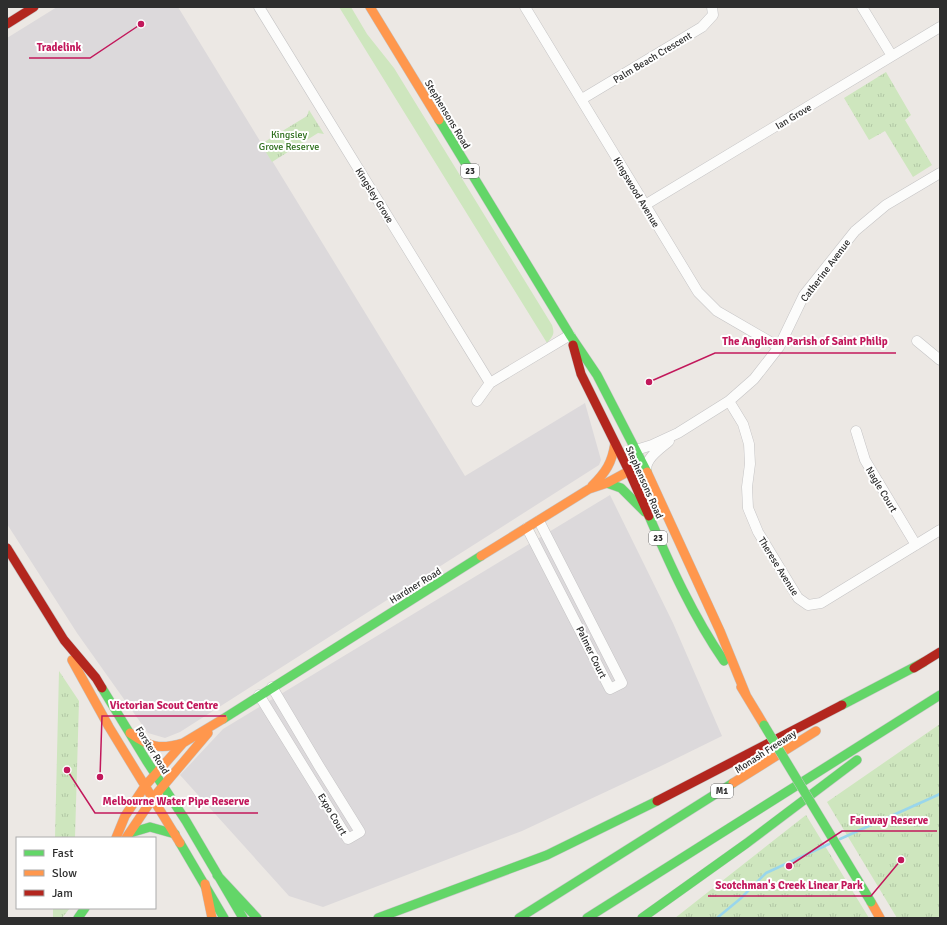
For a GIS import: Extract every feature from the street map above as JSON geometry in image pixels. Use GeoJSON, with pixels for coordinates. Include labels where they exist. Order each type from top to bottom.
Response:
{"type":"FeatureCollection","features":[{"type":"Feature","properties":{"kind":"main road"},"geometry":{"type":"LineString","coordinates":[[7,24],[34,7]]}},
{"type":"Feature","properties":{"kind":"main road","name":"Stephensons Road"},"geometry":{"type":"LineString","coordinates":[[370,7],[570,335],[597,374],[646,471],[720,632],[746,695]]}},
{"type":"Feature","properties":{"kind":"main road","name":"Stephensons Road"},"geometry":{"type":"LineString","coordinates":[[570,335],[581,374],[629,470],[668,560],[711,642],[746,695],[880,918]]}},
{"type":"Feature","properties":{"kind":"main road"},"geometry":{"type":"LineString","coordinates":[[589,489],[610,466],[613,459],[615,443]]}},
{"type":"Feature","properties":{"kind":"main road"},"geometry":{"type":"LineString","coordinates":[[629,470],[636,450]]}},
{"type":"Feature","properties":{"kind":"main road","name":"Hardner Road"},"geometry":{"type":"LineString","coordinates":[[116,837],[125,816],[145,786],[183,743],[589,489],[607,482],[629,470]]}},
{"type":"Feature","properties":{"kind":"main road"},"geometry":{"type":"LineString","coordinates":[[607,482],[621,488],[647,514]]}},
{"type":"Feature","properties":{"kind":"main road","name":"Forster Road"},"geometry":{"type":"LineString","coordinates":[[7,548],[64,640],[96,678],[155,774],[186,821],[243,918]]}},
{"type":"Feature","properties":{"kind":"main road","name":"Forster Road"},"geometry":{"type":"LineString","coordinates":[[64,640],[72,661],[109,727],[175,834],[224,918]]}},
{"type":"Feature","properties":{"kind":"main road","name":"Monash Freeway"},"geometry":{"type":"LineString","coordinates":[[519,918],[940,652]]}},
{"type":"Feature","properties":{"kind":"main road"},"geometry":{"type":"LineString","coordinates":[[378,918],[547,855],[701,779],[924,662]]}},
{"type":"Feature","properties":{"kind":"main road"},"geometry":{"type":"LineString","coordinates":[[587,918],[940,696]]}},
{"type":"Feature","properties":{"kind":"main road"},"geometry":{"type":"LineString","coordinates":[[642,918],[747,843],[940,696]]}},
{"type":"Feature","properties":{"kind":"main road","name":"Hardner Road"},"geometry":{"type":"LineString","coordinates":[[128,836],[153,798],[215,724]]}},
{"type":"Feature","properties":{"kind":"main road"},"geometry":{"type":"LineString","coordinates":[[130,733],[148,746],[168,748],[183,743]]}},
{"type":"Feature","properties":{"kind":"main road"},"geometry":{"type":"LineString","coordinates":[[128,836],[150,827],[175,834]]}},
{"type":"Feature","properties":{"kind":"main road"},"geometry":{"type":"LineString","coordinates":[[217,875],[257,918]]}},
{"type":"Feature","properties":{"kind":"main road"},"geometry":{"type":"LineString","coordinates":[[205,884],[212,918]]}},
{"type":"Feature","properties":{"kind":"main road"},"geometry":{"type":"LineString","coordinates":[[78,918],[84,909]]}},
{"type":"Feature","properties":{"kind":"main road"},"geometry":{"type":"LineString","coordinates":[[371,918],[389,913]]}},
{"type":"Feature","properties":{"kind":"street","name":"Kingsley Grove"},"geometry":{"type":"LineString","coordinates":[[259,7],[490,383]]}},
{"type":"Feature","properties":{"kind":"street","name":"Kingswood Avenue"},"geometry":{"type":"LineString","coordinates":[[525,7],[698,292],[717,312],[779,347]]}},
{"type":"Feature","properties":{"kind":"street","name":"Palm Beach Crescent"},"geometry":{"type":"LineString","coordinates":[[582,99],[702,27],[713,15],[712,7]]}},
{"type":"Feature","properties":{"kind":"street"},"geometry":{"type":"LineString","coordinates":[[862,7],[892,56]]}},
{"type":"Feature","properties":{"kind":"street","name":"Ian Grove"},"geometry":{"type":"LineString","coordinates":[[645,205],[940,27]]}},
{"type":"Feature","properties":{"kind":"street","name":"Catherine Avenue"},"geometry":{"type":"LineString","coordinates":[[636,450],[652,445],[678,433],[730,401],[754,379],[779,347],[804,295],[855,231],[886,205],[940,173]]}},
{"type":"Feature","properties":{"kind":"street"},"geometry":{"type":"LineString","coordinates":[[477,401],[490,383],[570,335]]}},
{"type":"Feature","properties":{"kind":"street"},"geometry":{"type":"LineString","coordinates":[[917,341],[940,360]]}},
{"type":"Feature","properties":{"kind":"street","name":"Therese Avenue"},"geometry":{"type":"LineString","coordinates":[[730,401],[743,424],[749,444],[750,464],[747,487],[748,508],[758,532],[798,598],[808,605],[821,603],[940,530]]}},
{"type":"Feature","properties":{"kind":"street","name":"Nagle Court"},"geometry":{"type":"LineString","coordinates":[[856,431],[865,460],[916,545]]}},
{"type":"Feature","properties":{"kind":"street","name":"Catherine Avenue"},"geometry":{"type":"LineString","coordinates":[[646,471],[647,463],[652,457],[678,433]]}},
{"type":"Feature","properties":{"kind":"street","name":"Palmer Court"},"geometry":{"type":"LineString","coordinates":[[527,528],[610,689],[622,683],[539,521]]}},
{"type":"Feature","properties":{"kind":"street"},"geometry":{"type":"LineString","coordinates":[[577,624],[590,618]]}},
{"type":"Feature","properties":{"kind":"street","name":"Expo Court"},"geometry":{"type":"LineString","coordinates":[[260,695],[348,839],[360,832],[272,687]]}},
{"type":"Feature","properties":{"kind":"street"},"geometry":{"type":"LineString","coordinates":[[308,773],[319,766]]}},
{"type":"Feature","properties":{"kind":"shaded area"},"geometry":{"type":"Polygon","coordinates":[[[57,7],[178,7],[465,476],[585,403],[601,460],[599,465],[180,732],[165,738],[148,733],[77,633],[7,524],[7,38],[57,7]]]}},
{"type":"Feature","properties":{"kind":"shaded area"},"geometry":{"type":"Polygon","coordinates":[[[610,495],[673,623],[722,736],[522,831],[323,907],[289,896],[180,775],[223,729],[610,495]]]}},
{"type":"Feature","properties":{"kind":"green space"},"geometry":{"type":"Polygon","coordinates":[[[339,7],[351,7],[367,34],[394,68],[552,325],[553,335],[547,343],[339,7]]]}},
{"type":"Feature","properties":{"kind":"green space"},"geometry":{"type":"Polygon","coordinates":[[[886,72],[911,115],[905,120],[932,165],[913,177],[885,131],[869,140],[844,98],[886,72]]]}},
{"type":"Feature","properties":{"kind":"green space","name":"Kingsley Grove Reserve"},"geometry":{"type":"Polygon","coordinates":[[[309,110],[324,134],[318,133],[272,162],[261,144],[307,116],[309,110]]]}},
{"type":"Feature","properties":{"kind":"green space"},"geometry":{"type":"Polygon","coordinates":[[[59,671],[79,701],[75,837],[55,837],[59,671]]]}},
{"type":"Feature","properties":{"kind":"green space"},"geometry":{"type":"Polygon","coordinates":[[[940,724],[940,918],[897,918],[827,802],[940,724]]]}},
{"type":"Feature","properties":{"kind":"green space"},"geometry":{"type":"Polygon","coordinates":[[[806,815],[869,918],[675,918],[806,815]]]}},
{"type":"Feature","properties":{"kind":"green space"},"geometry":{"type":"Polygon","coordinates":[[[53,909],[69,909],[62,918],[53,918],[53,909]]]}},
{"type":"Feature","properties":{"kind":"waterway"},"geometry":{"type":"LineString","coordinates":[[840,839],[940,794]]}},
{"type":"Feature","properties":{"kind":"waterway"},"geometry":{"type":"LineString","coordinates":[[717,918],[740,899],[766,873],[829,844]]}},
{"type":"Feature","properties":{"kind":"traffic: fast"},"geometry":{"type":"LineString","coordinates":[[439,120],[570,335],[597,375],[647,472]]}},
{"type":"Feature","properties":{"kind":"traffic: fast"},"geometry":{"type":"LineString","coordinates":[[607,483],[621,488],[645,512]]}},
{"type":"Feature","properties":{"kind":"traffic: fast"},"geometry":{"type":"LineString","coordinates":[[649,516],[692,608],[724,661]]}},
{"type":"Feature","properties":{"kind":"traffic: fast"},"geometry":{"type":"LineString","coordinates":[[223,719],[481,556]]}},
{"type":"Feature","properties":{"kind":"traffic: fast"},"geometry":{"type":"LineString","coordinates":[[842,705],[924,662]]}},
{"type":"Feature","properties":{"kind":"traffic: fast"},"geometry":{"type":"LineString","coordinates":[[102,688],[146,760],[186,821],[243,918]]}},
{"type":"Feature","properties":{"kind":"traffic: fast"},"geometry":{"type":"LineString","coordinates":[[587,918],[940,695]]}},
{"type":"Feature","properties":{"kind":"traffic: fast"},"geometry":{"type":"LineString","coordinates":[[764,725],[871,902]]}},
{"type":"Feature","properties":{"kind":"traffic: fast"},"geometry":{"type":"LineString","coordinates":[[642,918],[747,843],[857,760]]}},
{"type":"Feature","properties":{"kind":"traffic: fast"},"geometry":{"type":"LineString","coordinates":[[519,918],[733,783]]}},
{"type":"Feature","properties":{"kind":"traffic: fast"},"geometry":{"type":"LineString","coordinates":[[378,918],[547,855],[657,801]]}},
{"type":"Feature","properties":{"kind":"traffic: fast"},"geometry":{"type":"LineString","coordinates":[[130,833],[150,827],[175,834]]}},
{"type":"Feature","properties":{"kind":"traffic: fast"},"geometry":{"type":"LineString","coordinates":[[180,843],[224,918]]}},
{"type":"Feature","properties":{"kind":"traffic: fast"},"geometry":{"type":"LineString","coordinates":[[217,875],[257,918]]}},
{"type":"Feature","properties":{"kind":"traffic: fast"},"geometry":{"type":"LineString","coordinates":[[78,918],[84,909]]}},
{"type":"Feature","properties":{"kind":"traffic: slow"},"geometry":{"type":"LineString","coordinates":[[370,7],[439,120]]}},
{"type":"Feature","properties":{"kind":"traffic: slow"},"geometry":{"type":"LineString","coordinates":[[592,486],[608,467],[615,443]]}},
{"type":"Feature","properties":{"kind":"traffic: slow"},"geometry":{"type":"LineString","coordinates":[[481,556],[589,489],[607,483],[629,471]]}},
{"type":"Feature","properties":{"kind":"traffic: slow"},"geometry":{"type":"LineString","coordinates":[[647,472],[720,631],[746,695]]}},
{"type":"Feature","properties":{"kind":"traffic: slow"},"geometry":{"type":"LineString","coordinates":[[72,660],[109,727],[180,843]]}},
{"type":"Feature","properties":{"kind":"traffic: slow"},"geometry":{"type":"LineString","coordinates":[[741,687],[764,725]]}},
{"type":"Feature","properties":{"kind":"traffic: slow"},"geometry":{"type":"LineString","coordinates":[[116,837],[125,816],[145,786],[183,743],[223,719]]}},
{"type":"Feature","properties":{"kind":"traffic: slow"},"geometry":{"type":"LineString","coordinates":[[733,783],[816,731]]}},
{"type":"Feature","properties":{"kind":"traffic: slow"},"geometry":{"type":"LineString","coordinates":[[130,733],[155,746],[161,747],[183,743]]}},
{"type":"Feature","properties":{"kind":"traffic: slow"},"geometry":{"type":"LineString","coordinates":[[127,837],[153,798],[208,733]]}},
{"type":"Feature","properties":{"kind":"traffic: slow"},"geometry":{"type":"LineString","coordinates":[[205,884],[212,918]]}},
{"type":"Feature","properties":{"kind":"traffic: slow"},"geometry":{"type":"LineString","coordinates":[[871,902],[880,918]]}},
{"type":"Feature","properties":{"kind":"traffic: jam"},"geometry":{"type":"LineString","coordinates":[[7,24],[34,7]]}},
{"type":"Feature","properties":{"kind":"traffic: jam"},"geometry":{"type":"LineString","coordinates":[[573,345],[581,374],[629,471],[649,516]]}},
{"type":"Feature","properties":{"kind":"traffic: jam"},"geometry":{"type":"LineString","coordinates":[[7,548],[64,640],[96,678],[102,688]]}},
{"type":"Feature","properties":{"kind":"traffic: jam"},"geometry":{"type":"LineString","coordinates":[[914,668],[940,652]]}},
{"type":"Feature","properties":{"kind":"traffic: jam"},"geometry":{"type":"LineString","coordinates":[[657,801],[842,705]]}},
{"type":"Feature","properties":{"kind":"place","name":"Tradelink"},"geometry":{"type":"Point","coordinates":[141,24]}},
{"type":"Feature","properties":{"kind":"place","name":"The Anglican Parish of Saint Philip"},"geometry":{"type":"Point","coordinates":[649,382]}},
{"type":"Feature","properties":{"kind":"place","name":"Melbourne Water Pipe Reserve"},"geometry":{"type":"Point","coordinates":[67,770]}},
{"type":"Feature","properties":{"kind":"place","name":"Victorian Scout Centre"},"geometry":{"type":"Point","coordinates":[100,777]}},
{"type":"Feature","properties":{"kind":"place","name":"Scotchman's Creek Linear Park"},"geometry":{"type":"Point","coordinates":[901,860]}},
{"type":"Feature","properties":{"kind":"place","name":"Fairway Reserve"},"geometry":{"type":"Point","coordinates":[789,866]}}]}
